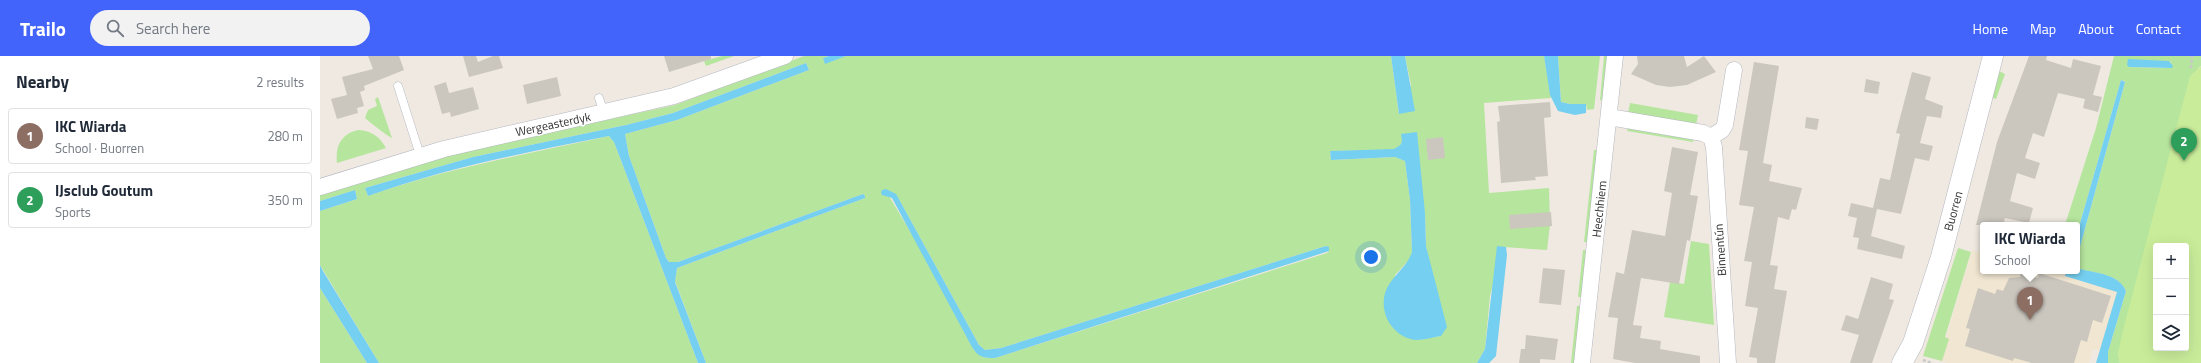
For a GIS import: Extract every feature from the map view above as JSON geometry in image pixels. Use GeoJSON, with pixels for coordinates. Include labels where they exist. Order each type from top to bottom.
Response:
{"type":"FeatureCollection","features":[{"type":"Feature","properties":{"kind":"street","name":"Wergeasterdyk"},"geometry":{"type":"LineString","coordinates":[[320,186],[420,155],[602,106],[674,96],[785,56]]}},
{"type":"Feature","properties":{"kind":"street","name":"Heechhiem"},"geometry":{"type":"LineString","coordinates":[[1582,363],[1615,56]]}},
{"type":"Feature","properties":{"kind":"street","name":"Buorren"},"geometry":{"type":"LineString","coordinates":[[1902,363],[1913,343],[1941,257],[1993,56]]}},
{"type":"Feature","properties":{"kind":"street"},"geometry":{"type":"LineString","coordinates":[[1609,117],[1703,133],[1711,137],[1722,130],[1725,125],[1734,70]]}},
{"type":"Feature","properties":{"kind":"street","name":"Binnentún"},"geometry":{"type":"LineString","coordinates":[[1711,137],[1714,147],[1728,363]]}},
{"type":"Feature","properties":{"kind":"lane"},"geometry":{"type":"LineString","coordinates":[[398,86],[420,155]]}},
{"type":"Feature","properties":{"kind":"path"},"geometry":{"type":"LineString","coordinates":[[2191,68],[2192,56]]}},
{"type":"Feature","properties":{"kind":"shaded area"},"geometry":{"type":"Polygon","coordinates":[[[1972,250],[1980,252],[1980,274],[2066,274],[2065,276],[2118,292],[2100,351],[2093,349],[2089,363],[1947,363],[1939,361],[1972,250]]]}},
{"type":"Feature","properties":{"kind":"green space"},"geometry":{"type":"Polygon","coordinates":[[[722,56],[734,56],[706,66],[704,61],[722,56]]]}},
{"type":"Feature","properties":{"kind":"green space"},"geometry":{"type":"Polygon","coordinates":[[[804,56],[829,56],[823,58],[826,63],[846,56],[1391,56],[1399,114],[1411,85],[1405,56],[1544,56],[1551,98],[1484,103],[1489,193],[1549,188],[1550,225],[1547,250],[1503,247],[1490,296],[1485,349],[1477,363],[706,363],[675,281],[677,268],[865,198],[865,196],[863,194],[678,262],[669,262],[666,258],[629,156],[625,134],[677,120],[809,70],[806,63],[673,113],[626,125],[473,157],[365,188],[368,196],[457,169],[609,136],[614,142],[698,363],[379,363],[320,265],[320,211],[357,199],[355,190],[320,201],[320,194],[445,155],[675,105],[804,56]],[[1402,134],[1401,144],[1394,150],[1330,151],[1331,160],[1395,157],[1405,161],[1410,200],[1412,252],[1410,259],[1395,275],[1406,336],[1417,340],[1441,336],[1432,274],[1426,246],[1425,213],[1402,134]],[[889,196],[986,358],[995,358],[1327,253],[1329,251],[1326,246],[1001,348],[985,350],[979,345],[900,201],[889,196]]]}},
{"type":"Feature","properties":{"kind":"green space"},"geometry":{"type":"Polygon","coordinates":[[[1558,56],[1600,56],[1594,109],[1587,110],[1586,104],[1570,104],[1561,102],[1558,56]]]}},
{"type":"Feature","properties":{"kind":"green space"},"geometry":{"type":"Polygon","coordinates":[[[1604,56],[1609,56],[1604,101],[1600,100],[1604,56]]]}},
{"type":"Feature","properties":{"kind":"green space"},"geometry":{"type":"Polygon","coordinates":[[[2114,56],[2201,56],[2201,66],[2198,68],[2118,354],[2120,363],[2108,363],[2108,352],[2126,291],[2123,285],[2118,281],[2106,275],[2080,269],[2080,247],[2125,82],[2124,81],[2121,80],[2080,224],[2080,222],[2066,222],[2096,128],[2114,56]],[[2165,61],[2129,67],[2171,68],[2171,62],[2165,61]]]}},
{"type":"Feature","properties":{"kind":"green space"},"geometry":{"type":"Polygon","coordinates":[[[2201,66],[2201,363],[2120,363],[2118,354],[2190,76],[2201,66]]]}},
{"type":"Feature","properties":{"kind":"green space"},"geometry":{"type":"Polygon","coordinates":[[[1997,70],[2005,74],[1996,99],[1990,97],[1997,70]]]}},
{"type":"Feature","properties":{"kind":"green space"},"geometry":{"type":"Polygon","coordinates":[[[378,97],[392,138],[365,118],[368,110],[377,106],[375,99],[378,97]]]}},
{"type":"Feature","properties":{"kind":"green space"},"geometry":{"type":"Polygon","coordinates":[[[1630,103],[1698,115],[1696,125],[1628,113],[1630,103]]]}},
{"type":"Feature","properties":{"kind":"green space"},"geometry":{"type":"Polygon","coordinates":[[[1628,126],[1694,138],[1693,142],[1627,131],[1628,126]]]}},
{"type":"Feature","properties":{"kind":"green space"},"geometry":{"type":"Polygon","coordinates":[[[358,130],[375,135],[381,140],[386,148],[337,163],[337,151],[340,142],[347,134],[358,130]]]}},
{"type":"Feature","properties":{"kind":"green space"},"geometry":{"type":"Polygon","coordinates":[[[1594,150],[1599,150],[1589,242],[1584,242],[1594,150]]]}},
{"type":"Feature","properties":{"kind":"green space"},"geometry":{"type":"Polygon","coordinates":[[[1691,241],[1709,244],[1714,325],[1664,317],[1670,282],[1684,284],[1691,241]]]}},
{"type":"Feature","properties":{"kind":"green space"},"geometry":{"type":"Polygon","coordinates":[[[1958,248],[1971,252],[1945,337],[1949,339],[1942,361],[1923,356],[1958,248]]]}},
{"type":"Feature","properties":{"kind":"green space"},"geometry":{"type":"Polygon","coordinates":[[[1583,250],[1588,251],[1583,297],[1578,297],[1583,250]]]}},
{"type":"Feature","properties":{"kind":"green space"},"geometry":{"type":"Polygon","coordinates":[[[320,288],[367,363],[320,363],[320,288]]]}},
{"type":"Feature","properties":{"kind":"green space"},"geometry":{"type":"Polygon","coordinates":[[[1577,306],[1582,306],[1576,363],[1571,363],[1577,306]]]}},
{"type":"Feature","properties":{"kind":"water"},"geometry":{"type":"Polygon","coordinates":[[[829,56],[846,56],[825,64],[823,58],[829,56]]]}},
{"type":"Feature","properties":{"kind":"water"},"geometry":{"type":"Polygon","coordinates":[[[1391,56],[1405,56],[1415,111],[1399,114],[1391,56]]]}},
{"type":"Feature","properties":{"kind":"water"},"geometry":{"type":"Polygon","coordinates":[[[1544,56],[1558,56],[1561,102],[1570,104],[1586,104],[1586,113],[1575,115],[1558,111],[1550,95],[1544,56]]]}},
{"type":"Feature","properties":{"kind":"water"},"geometry":{"type":"Polygon","coordinates":[[[2128,59],[2169,61],[2173,66],[2172,68],[2129,67],[2127,65],[2128,59]]]}},
{"type":"Feature","properties":{"kind":"water"},"geometry":{"type":"Polygon","coordinates":[[[806,63],[809,70],[677,120],[625,134],[629,156],[666,258],[669,262],[678,262],[863,194],[865,196],[865,198],[677,268],[675,282],[706,363],[698,363],[614,142],[609,136],[457,169],[368,196],[365,188],[473,157],[626,125],[673,113],[806,63]]]}},
{"type":"Feature","properties":{"kind":"water"},"geometry":{"type":"Polygon","coordinates":[[[2121,80],[2125,82],[2080,247],[2080,224],[2121,80]]]}},
{"type":"Feature","properties":{"kind":"water"},"geometry":{"type":"Polygon","coordinates":[[[1417,132],[1425,213],[1426,246],[1447,327],[1441,336],[1423,340],[1417,340],[1401,335],[1390,324],[1384,309],[1387,287],[1410,258],[1412,252],[1410,200],[1405,161],[1395,157],[1331,160],[1330,151],[1394,149],[1401,143],[1401,134],[1417,132]]]}},
{"type":"Feature","properties":{"kind":"water"},"geometry":{"type":"Polygon","coordinates":[[[886,189],[896,194],[979,345],[985,350],[1001,348],[1326,246],[1329,247],[1329,251],[995,358],[987,358],[976,353],[972,347],[892,198],[882,195],[882,190],[886,189]]]}},
{"type":"Feature","properties":{"kind":"water"},"geometry":{"type":"Polygon","coordinates":[[[355,190],[357,199],[320,211],[320,201],[355,190]]]}},
{"type":"Feature","properties":{"kind":"water"},"geometry":{"type":"Polygon","coordinates":[[[1497,246],[1506,247],[1507,255],[1496,356],[1489,363],[1477,363],[1485,349],[1497,246]]]}},
{"type":"Feature","properties":{"kind":"water"},"geometry":{"type":"Polygon","coordinates":[[[320,265],[379,363],[367,363],[320,288],[320,265]]]}},
{"type":"Feature","properties":{"kind":"water"},"geometry":{"type":"Polygon","coordinates":[[[2080,269],[2100,273],[2118,281],[2123,285],[2126,291],[2108,352],[2108,363],[2096,363],[2117,292],[2065,276],[2065,274],[2080,274],[2080,269]]]}},
{"type":"Feature","properties":{"kind":"building"},"geometry":{"type":"Polygon","coordinates":[[[368,56],[399,56],[404,70],[364,86],[365,90],[360,92],[364,106],[357,108],[358,113],[337,119],[331,99],[347,95],[342,77],[373,69],[368,56]]]}},
{"type":"Feature","properties":{"kind":"building"},"geometry":{"type":"Polygon","coordinates":[[[463,56],[476,56],[478,62],[493,56],[499,56],[503,68],[469,77],[463,56]]]}},
{"type":"Feature","properties":{"kind":"building"},"geometry":{"type":"Polygon","coordinates":[[[664,56],[711,56],[711,59],[669,72],[664,56]]]}},
{"type":"Feature","properties":{"kind":"building"},"geometry":{"type":"Polygon","coordinates":[[[1637,56],[1684,56],[1687,67],[1704,56],[1716,72],[1687,85],[1670,87],[1656,85],[1631,74],[1638,64],[1637,56]]]}},
{"type":"Feature","properties":{"kind":"building"},"geometry":{"type":"Polygon","coordinates":[[[2029,56],[2047,56],[2046,60],[2071,68],[2073,59],[2101,66],[2093,95],[2102,97],[2098,112],[2083,108],[2085,99],[2058,93],[2044,137],[2033,133],[2025,158],[2040,163],[2035,179],[2017,173],[2010,201],[2033,208],[2029,222],[2005,218],[2004,222],[1980,222],[1980,225],[1976,225],[1997,142],[2029,56]]]}},
{"type":"Feature","properties":{"kind":"building"},"geometry":{"type":"Polygon","coordinates":[[[1754,62],[1779,66],[1763,163],[1772,165],[1769,181],[1802,188],[1796,210],[1792,209],[1789,220],[1778,217],[1770,265],[1778,266],[1774,289],[1787,291],[1775,363],[1757,363],[1757,358],[1749,357],[1758,308],[1745,306],[1752,262],[1744,261],[1754,207],[1739,205],[1748,151],[1739,150],[1754,62]]]}},
{"type":"Feature","properties":{"kind":"building"},"geometry":{"type":"Polygon","coordinates":[[[1912,72],[1931,77],[1925,99],[1943,106],[1941,118],[1927,116],[1920,143],[1933,146],[1929,161],[1915,158],[1901,214],[1877,209],[1871,236],[1905,246],[1902,259],[1857,249],[1859,238],[1853,237],[1857,218],[1848,216],[1851,203],[1873,208],[1880,178],[1890,180],[1900,134],[1896,133],[1912,72]]]}},
{"type":"Feature","properties":{"kind":"building"},"geometry":{"type":"Polygon","coordinates":[[[557,77],[561,96],[527,104],[523,85],[557,77]]]}},
{"type":"Feature","properties":{"kind":"building"},"geometry":{"type":"Polygon","coordinates":[[[1866,79],[1880,82],[1878,94],[1864,92],[1866,79]]]}},
{"type":"Feature","properties":{"kind":"building"},"geometry":{"type":"Polygon","coordinates":[[[446,82],[449,93],[473,87],[479,109],[451,117],[450,112],[442,114],[434,86],[446,82]]]}},
{"type":"Feature","properties":{"kind":"building"},"geometry":{"type":"Polygon","coordinates":[[[1550,102],[1551,117],[1544,118],[1548,176],[1535,177],[1536,180],[1501,183],[1497,122],[1500,121],[1498,106],[1550,102]]]}},
{"type":"Feature","properties":{"kind":"building"},"geometry":{"type":"Polygon","coordinates":[[[1806,117],[1819,119],[1817,130],[1805,128],[1806,117]]]}},
{"type":"Feature","properties":{"kind":"building"},"geometry":{"type":"Polygon","coordinates":[[[1443,137],[1445,158],[1428,160],[1426,139],[1443,137]]]}},
{"type":"Feature","properties":{"kind":"building"},"geometry":{"type":"Polygon","coordinates":[[[1672,147],[1698,152],[1690,195],[1698,196],[1690,241],[1687,240],[1679,284],[1641,278],[1633,325],[1642,326],[1640,338],[1661,341],[1660,349],[1700,356],[1700,363],[1635,363],[1613,359],[1618,318],[1608,317],[1616,272],[1624,274],[1632,230],[1665,236],[1672,193],[1664,191],[1672,147]]]}},
{"type":"Feature","properties":{"kind":"building"},"geometry":{"type":"Polygon","coordinates":[[[1551,212],[1552,226],[1510,229],[1509,215],[1551,212]]]}},
{"type":"Feature","properties":{"kind":"building"},"geometry":{"type":"Polygon","coordinates":[[[1543,268],[1565,270],[1561,305],[1539,303],[1543,268]]]}},
{"type":"Feature","properties":{"kind":"building"},"geometry":{"type":"Polygon","coordinates":[[[2021,274],[2024,274],[2038,278],[2039,274],[2042,274],[2111,296],[2102,323],[2093,320],[2087,342],[2081,340],[2074,363],[2032,363],[2014,358],[2013,361],[1965,346],[1970,329],[1966,328],[1978,288],[1995,294],[1997,289],[2003,291],[2009,278],[2020,277],[2021,274]]]}},
{"type":"Feature","properties":{"kind":"building"},"geometry":{"type":"Polygon","coordinates":[[[1871,277],[1893,284],[1889,299],[1894,300],[1872,363],[1850,363],[1859,335],[1841,330],[1846,315],[1858,319],[1871,277]]]}},
{"type":"Feature","properties":{"kind":"building"},"geometry":{"type":"Polygon","coordinates":[[[1526,335],[1558,339],[1555,360],[1540,359],[1540,363],[1519,363],[1521,349],[1525,349],[1526,335]]]}},
{"type":"Feature","properties":{"kind":"place","name":"IJsclub Goutum"},"geometry":{"type":"Point","coordinates":[2184,161]}},
{"type":"Feature","properties":{"kind":"place","name":"IKC Wiarda"},"geometry":{"type":"Point","coordinates":[2030,320]}}]}
